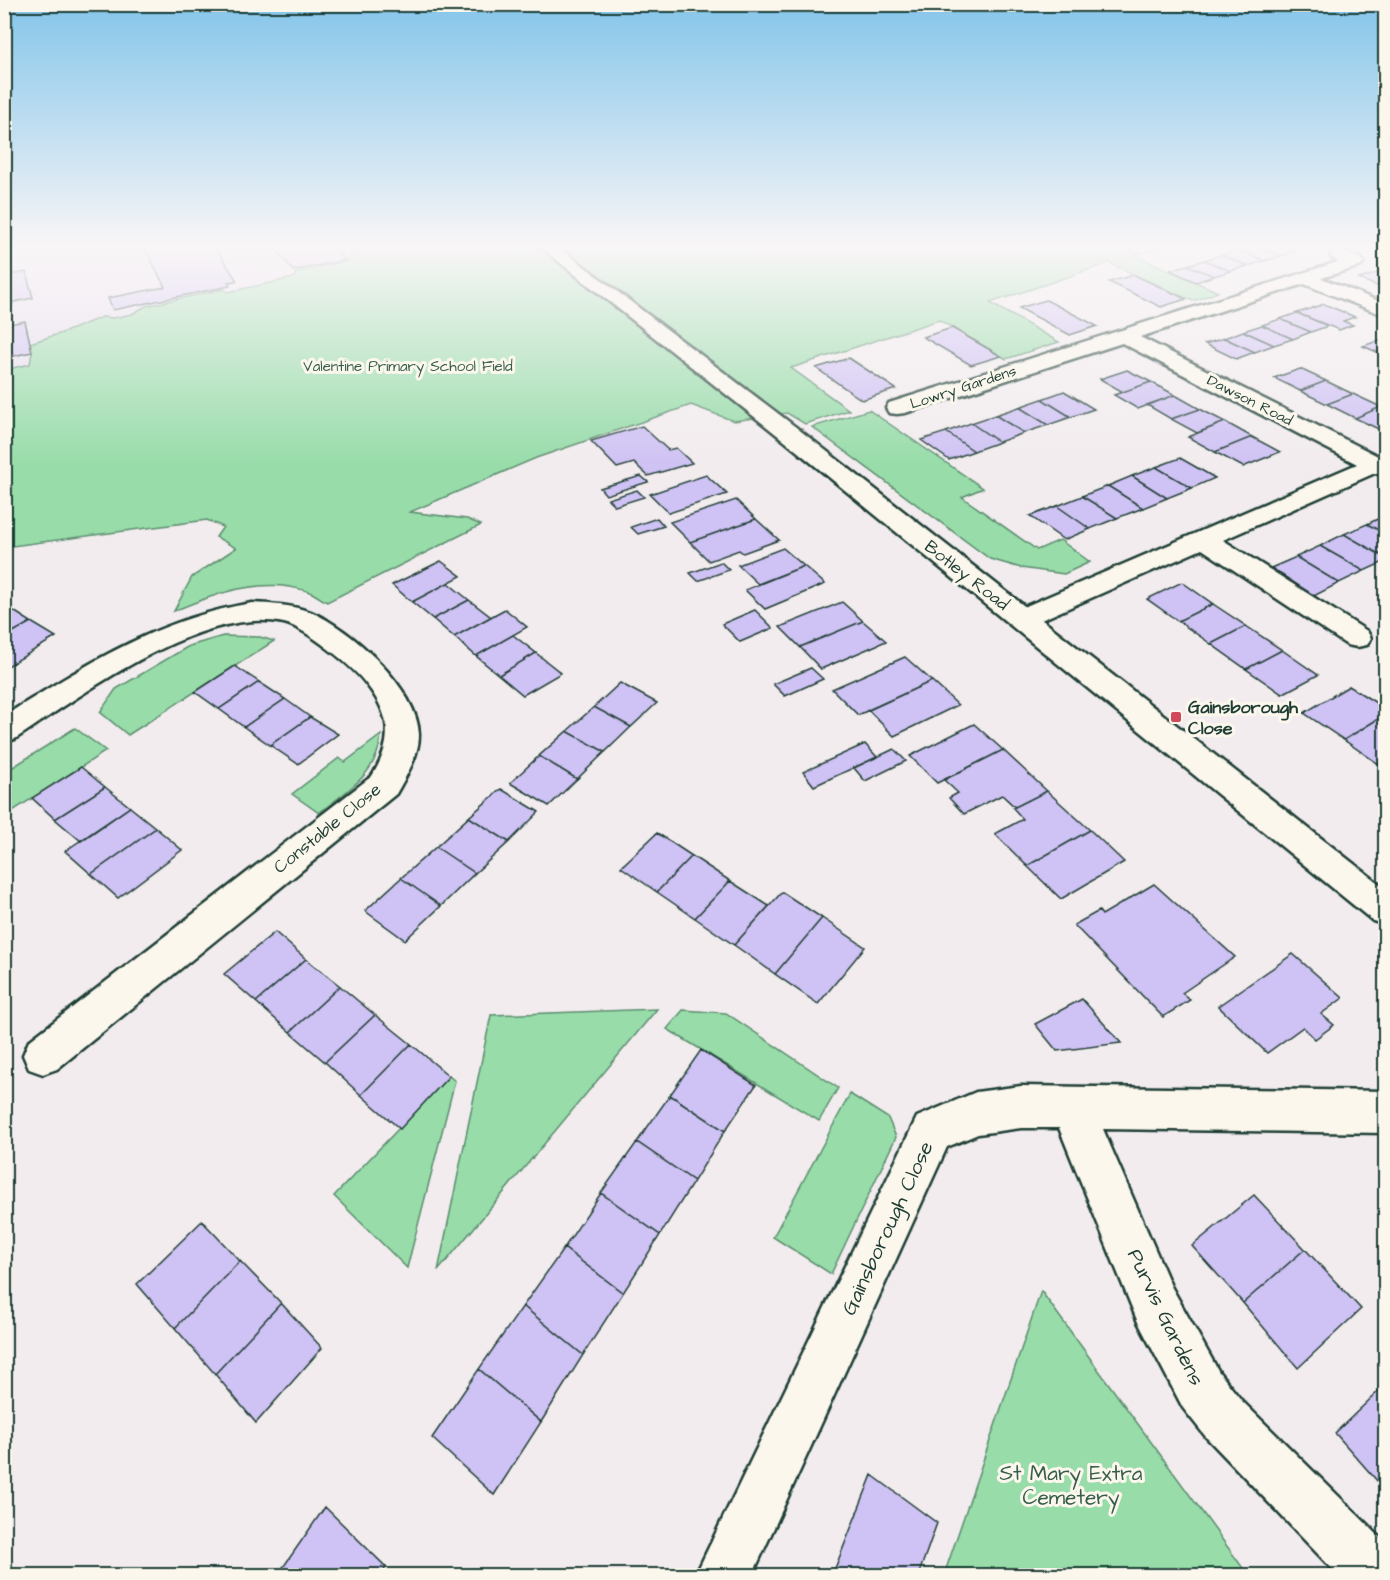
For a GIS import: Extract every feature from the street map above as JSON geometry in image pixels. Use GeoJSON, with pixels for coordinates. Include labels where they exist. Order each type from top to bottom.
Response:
{"type":"FeatureCollection","features":[{"type":"Feature","properties":{"kind":"street","name":"Botley Road"},"geometry":{"type":"LineString","coordinates":[[641,319],[789,433],[1386,910]]}},
{"type":"Feature","properties":{"kind":"street","name":"Lowry Gardens"},"geometry":{"type":"LineString","coordinates":[[897,408],[1179,319]]}},
{"type":"Feature","properties":{"kind":"street","name":"Dawson Road"},"geometry":{"type":"LineString","coordinates":[[1124,336],[1381,466]]}},
{"type":"Feature","properties":{"kind":"street","name":"Dawson Road"},"geometry":{"type":"LineString","coordinates":[[1022,618],[1203,539],[1381,466]]}},
{"type":"Feature","properties":{"kind":"street"},"geometry":{"type":"LineString","coordinates":[[1203,539],[1357,638]]}},
{"type":"Feature","properties":{"kind":"street","name":"Constable Close"},"geometry":{"type":"LineString","coordinates":[[4,731],[108,668],[172,634],[205,620],[259,611],[308,621],[328,634],[378,676],[399,709],[404,732],[400,759],[384,785],[43,1055]]}},
{"type":"Feature","properties":{"kind":"street","name":"Gainsborough Close"},"geometry":{"type":"LineString","coordinates":[[723,1575],[932,1132],[976,1113],[1021,1107],[1386,1112]]}},
{"type":"Feature","properties":{"kind":"street","name":"Purvis Gardens"},"geometry":{"type":"LineString","coordinates":[[1072,1107],[1154,1303],[1201,1390],[1224,1419],[1379,1575]]}},
{"type":"Feature","properties":{"kind":"shaded area"},"geometry":{"type":"Polygon","coordinates":[[[5,319],[98,319],[30,343],[32,352],[30,365],[5,370],[5,319]]]}},
{"type":"Feature","properties":{"kind":"green space","name":"Valentine Primary School Field"},"geometry":{"type":"Polygon","coordinates":[[[98,319],[1018,319],[1059,342],[1006,359],[939,320],[791,368],[849,410],[805,424],[787,413],[734,421],[691,405],[536,458],[410,512],[467,519],[481,525],[327,602],[310,592],[290,587],[256,586],[222,593],[174,611],[192,577],[236,548],[216,537],[223,527],[207,520],[5,547],[4,370],[30,364],[32,352],[30,343],[98,319]]]}},
{"type":"Feature","properties":{"kind":"green space"},"geometry":{"type":"Polygon","coordinates":[[[869,410],[983,488],[962,497],[1037,550],[1060,540],[1090,562],[1064,574],[1021,568],[990,559],[812,427],[869,410]]]}},
{"type":"Feature","properties":{"kind":"green space"},"geometry":{"type":"Polygon","coordinates":[[[223,636],[260,637],[274,641],[128,735],[100,712],[116,689],[189,646],[223,636]]]}},
{"type":"Feature","properties":{"kind":"green space"},"geometry":{"type":"Polygon","coordinates":[[[75,728],[106,751],[5,816],[5,772],[75,728]]]}},
{"type":"Feature","properties":{"kind":"green space"},"geometry":{"type":"Polygon","coordinates":[[[381,735],[379,749],[368,771],[351,788],[319,813],[292,794],[339,758],[345,762],[381,735]]]}},
{"type":"Feature","properties":{"kind":"green space"},"geometry":{"type":"Polygon","coordinates":[[[657,1009],[438,1271],[491,1015],[657,1009]]]}},
{"type":"Feature","properties":{"kind":"green space"},"geometry":{"type":"Polygon","coordinates":[[[683,1010],[726,1013],[838,1088],[819,1121],[667,1029],[683,1010]]]}},
{"type":"Feature","properties":{"kind":"green space"},"geometry":{"type":"Polygon","coordinates":[[[449,1076],[455,1081],[407,1268],[334,1196],[449,1076]]]}},
{"type":"Feature","properties":{"kind":"green space"},"geometry":{"type":"Polygon","coordinates":[[[850,1094],[888,1118],[896,1137],[831,1274],[773,1237],[850,1094]]]}},
{"type":"Feature","properties":{"kind":"green space","name":"St Mary Extra Cemetery"},"geometry":{"type":"Polygon","coordinates":[[[1041,1291],[1248,1575],[944,1575],[1041,1291]]]}},
{"type":"Feature","properties":{"kind":"building"},"geometry":{"type":"Polygon","coordinates":[[[4,319],[8,319],[9,324],[25,321],[32,352],[4,358],[4,319]]]}},
{"type":"Feature","properties":{"kind":"building"},"geometry":{"type":"Polygon","coordinates":[[[1039,319],[1083,319],[1097,326],[1070,335],[1039,319]]]}},
{"type":"Feature","properties":{"kind":"building"},"geometry":{"type":"Polygon","coordinates":[[[1280,319],[1311,319],[1328,326],[1311,332],[1280,319]]]}},
{"type":"Feature","properties":{"kind":"building"},"geometry":{"type":"Polygon","coordinates":[[[1280,319],[1311,332],[1293,339],[1262,325],[1280,319]]]}},
{"type":"Feature","properties":{"kind":"building"},"geometry":{"type":"Polygon","coordinates":[[[1311,319],[1350,319],[1343,321],[1353,325],[1339,330],[1311,319]]]}},
{"type":"Feature","properties":{"kind":"building"},"geometry":{"type":"Polygon","coordinates":[[[1262,325],[1293,339],[1274,345],[1243,331],[1262,325]]]}},
{"type":"Feature","properties":{"kind":"building"},"geometry":{"type":"Polygon","coordinates":[[[952,328],[1001,356],[971,365],[923,337],[952,328]]]}},
{"type":"Feature","properties":{"kind":"building"},"geometry":{"type":"Polygon","coordinates":[[[1243,331],[1274,345],[1255,352],[1224,338],[1243,331]]]}},
{"type":"Feature","properties":{"kind":"building"},"geometry":{"type":"Polygon","coordinates":[[[1224,338],[1255,352],[1236,359],[1205,344],[1224,338]]]}},
{"type":"Feature","properties":{"kind":"building"},"geometry":{"type":"Polygon","coordinates":[[[1386,338],[1386,356],[1363,346],[1386,338]]]}},
{"type":"Feature","properties":{"kind":"building"},"geometry":{"type":"Polygon","coordinates":[[[849,358],[896,389],[862,400],[816,368],[849,358]]]}},
{"type":"Feature","properties":{"kind":"building"},"geometry":{"type":"Polygon","coordinates":[[[1300,369],[1326,381],[1300,391],[1274,378],[1300,369]]]}},
{"type":"Feature","properties":{"kind":"building"},"geometry":{"type":"Polygon","coordinates":[[[1127,370],[1151,382],[1123,392],[1100,379],[1127,370]]]}},
{"type":"Feature","properties":{"kind":"building"},"geometry":{"type":"Polygon","coordinates":[[[1326,381],[1353,394],[1327,404],[1300,391],[1326,381]]]}},
{"type":"Feature","properties":{"kind":"building"},"geometry":{"type":"Polygon","coordinates":[[[1151,382],[1175,395],[1138,409],[1114,395],[1151,382]]]}},
{"type":"Feature","properties":{"kind":"building"},"geometry":{"type":"Polygon","coordinates":[[[1064,391],[1094,409],[1071,417],[1042,399],[1064,391]]]}},
{"type":"Feature","properties":{"kind":"building"},"geometry":{"type":"Polygon","coordinates":[[[1353,394],[1381,407],[1355,418],[1327,404],[1353,394]]]}},
{"type":"Feature","properties":{"kind":"building"},"geometry":{"type":"Polygon","coordinates":[[[1175,395],[1200,409],[1171,419],[1147,405],[1175,395]]]}},
{"type":"Feature","properties":{"kind":"building"},"geometry":{"type":"Polygon","coordinates":[[[1042,399],[1071,417],[1048,425],[1019,407],[1042,399]]]}},
{"type":"Feature","properties":{"kind":"building"},"geometry":{"type":"Polygon","coordinates":[[[1019,407],[1048,425],[1024,433],[995,415],[1019,407]]]}},
{"type":"Feature","properties":{"kind":"building"},"geometry":{"type":"Polygon","coordinates":[[[1381,407],[1386,409],[1385,432],[1355,418],[1381,407]]]}},
{"type":"Feature","properties":{"kind":"building"},"geometry":{"type":"Polygon","coordinates":[[[1200,409],[1225,422],[1197,433],[1171,419],[1200,409]]]}},
{"type":"Feature","properties":{"kind":"building"},"geometry":{"type":"Polygon","coordinates":[[[995,415],[1024,433],[999,442],[971,423],[995,415]]]}},
{"type":"Feature","properties":{"kind":"building"},"geometry":{"type":"Polygon","coordinates":[[[1225,422],[1252,437],[1215,452],[1188,437],[1225,422]]]}},
{"type":"Feature","properties":{"kind":"building"},"geometry":{"type":"Polygon","coordinates":[[[971,423],[999,442],[974,451],[946,432],[971,423]]]}},
{"type":"Feature","properties":{"kind":"building"},"geometry":{"type":"Polygon","coordinates":[[[642,426],[668,450],[676,448],[692,463],[648,476],[634,463],[617,468],[591,441],[642,426]]]}},
{"type":"Feature","properties":{"kind":"building"},"geometry":{"type":"Polygon","coordinates":[[[946,432],[974,451],[949,460],[921,440],[946,432]]]}},
{"type":"Feature","properties":{"kind":"building"},"geometry":{"type":"Polygon","coordinates":[[[1252,437],[1280,452],[1243,467],[1215,452],[1252,437]]]}},
{"type":"Feature","properties":{"kind":"building"},"geometry":{"type":"Polygon","coordinates":[[[1180,458],[1215,478],[1192,488],[1156,467],[1180,458]]]}},
{"type":"Feature","properties":{"kind":"building"},"geometry":{"type":"Polygon","coordinates":[[[1156,467],[1192,488],[1167,498],[1132,476],[1156,467]]]}},
{"type":"Feature","properties":{"kind":"building"},"geometry":{"type":"Polygon","coordinates":[[[706,475],[727,494],[669,513],[650,494],[706,475]]]}},
{"type":"Feature","properties":{"kind":"building"},"geometry":{"type":"Polygon","coordinates":[[[641,476],[648,482],[606,495],[600,488],[641,476]]]}},
{"type":"Feature","properties":{"kind":"building"},"geometry":{"type":"Polygon","coordinates":[[[1132,476],[1167,498],[1143,508],[1108,486],[1132,476]]]}},
{"type":"Feature","properties":{"kind":"building"},"geometry":{"type":"Polygon","coordinates":[[[1108,486],[1143,508],[1117,518],[1082,496],[1108,486]]]}},
{"type":"Feature","properties":{"kind":"building"},"geometry":{"type":"Polygon","coordinates":[[[637,490],[644,497],[615,506],[608,499],[637,490]]]}},
{"type":"Feature","properties":{"kind":"building"},"geometry":{"type":"Polygon","coordinates":[[[1082,496],[1117,518],[1090,529],[1057,506],[1082,496]]]}},
{"type":"Feature","properties":{"kind":"building"},"geometry":{"type":"Polygon","coordinates":[[[736,500],[756,519],[690,542],[670,522],[736,500]]]}},
{"type":"Feature","properties":{"kind":"building"},"geometry":{"type":"Polygon","coordinates":[[[1057,506],[1090,529],[1064,540],[1030,516],[1057,506]]]}},
{"type":"Feature","properties":{"kind":"building"},"geometry":{"type":"Polygon","coordinates":[[[1386,515],[1386,534],[1367,524],[1386,515]]]}},
{"type":"Feature","properties":{"kind":"building"},"geometry":{"type":"Polygon","coordinates":[[[657,518],[664,526],[638,534],[631,527],[657,518]]]}},
{"type":"Feature","properties":{"kind":"building"},"geometry":{"type":"Polygon","coordinates":[[[756,519],[779,540],[743,553],[739,550],[709,561],[690,542],[756,519]]]}},
{"type":"Feature","properties":{"kind":"building"},"geometry":{"type":"Polygon","coordinates":[[[1367,524],[1386,534],[1386,558],[1344,534],[1367,524]]]}},
{"type":"Feature","properties":{"kind":"building"},"geometry":{"type":"Polygon","coordinates":[[[1344,534],[1386,558],[1386,561],[1364,571],[1320,546],[1344,534]]]}},
{"type":"Feature","properties":{"kind":"building"},"geometry":{"type":"Polygon","coordinates":[[[1320,546],[1364,571],[1339,583],[1296,557],[1320,546]]]}},
{"type":"Feature","properties":{"kind":"building"},"geometry":{"type":"Polygon","coordinates":[[[783,548],[804,566],[758,584],[738,565],[783,548]]]}},
{"type":"Feature","properties":{"kind":"building"},"geometry":{"type":"Polygon","coordinates":[[[1296,557],[1339,583],[1314,596],[1271,568],[1296,557]]]}},
{"type":"Feature","properties":{"kind":"building"},"geometry":{"type":"Polygon","coordinates":[[[441,561],[461,576],[412,602],[392,585],[441,561]]]}},
{"type":"Feature","properties":{"kind":"building"},"geometry":{"type":"Polygon","coordinates":[[[721,562],[729,570],[698,581],[690,573],[721,562]]]}},
{"type":"Feature","properties":{"kind":"building"},"geometry":{"type":"Polygon","coordinates":[[[804,566],[825,584],[765,609],[745,590],[804,566]]]}},
{"type":"Feature","properties":{"kind":"building"},"geometry":{"type":"Polygon","coordinates":[[[1182,582],[1213,604],[1178,621],[1147,599],[1182,582]]]}},
{"type":"Feature","properties":{"kind":"building"},"geometry":{"type":"Polygon","coordinates":[[[448,583],[469,600],[433,619],[412,602],[448,583]]]}},
{"type":"Feature","properties":{"kind":"building"},"geometry":{"type":"Polygon","coordinates":[[[469,600],[491,617],[454,637],[433,619],[469,600]]]}},
{"type":"Feature","properties":{"kind":"building"},"geometry":{"type":"Polygon","coordinates":[[[842,602],[863,621],[800,647],[780,627],[842,602]]]}},
{"type":"Feature","properties":{"kind":"building"},"geometry":{"type":"Polygon","coordinates":[[[1213,604],[1246,626],[1211,644],[1178,621],[1213,604]]]}},
{"type":"Feature","properties":{"kind":"building"},"geometry":{"type":"Polygon","coordinates":[[[9,608],[31,622],[4,637],[4,611],[9,608]]]}},
{"type":"Feature","properties":{"kind":"building"},"geometry":{"type":"Polygon","coordinates":[[[505,609],[527,627],[476,656],[454,637],[505,609]]]}},
{"type":"Feature","properties":{"kind":"building"},"geometry":{"type":"Polygon","coordinates":[[[755,610],[773,628],[740,642],[722,624],[755,610]]]}},
{"type":"Feature","properties":{"kind":"building"},"geometry":{"type":"Polygon","coordinates":[[[863,621],[886,641],[821,669],[800,647],[863,621]]]}},
{"type":"Feature","properties":{"kind":"building"},"geometry":{"type":"Polygon","coordinates":[[[31,622],[56,637],[8,666],[4,664],[4,637],[31,622]]]}},
{"type":"Feature","properties":{"kind":"building"},"geometry":{"type":"Polygon","coordinates":[[[1246,626],[1282,650],[1246,669],[1211,644],[1246,626]]]}},
{"type":"Feature","properties":{"kind":"building"},"geometry":{"type":"Polygon","coordinates":[[[513,635],[536,653],[499,675],[476,656],[513,635]]]}},
{"type":"Feature","properties":{"kind":"building"},"geometry":{"type":"Polygon","coordinates":[[[1282,650],[1318,675],[1282,694],[1246,669],[1282,650]]]}},
{"type":"Feature","properties":{"kind":"building"},"geometry":{"type":"Polygon","coordinates":[[[536,653],[561,673],[523,695],[499,675],[536,653]]]}},
{"type":"Feature","properties":{"kind":"building"},"geometry":{"type":"Polygon","coordinates":[[[905,657],[932,681],[858,715],[832,689],[905,657]]]}},
{"type":"Feature","properties":{"kind":"building"},"geometry":{"type":"Polygon","coordinates":[[[235,666],[259,682],[219,709],[195,692],[235,666]]]}},
{"type":"Feature","properties":{"kind":"building"},"geometry":{"type":"Polygon","coordinates":[[[811,668],[823,679],[785,696],[773,684],[811,668]]]}},
{"type":"Feature","properties":{"kind":"building"},"geometry":{"type":"Polygon","coordinates":[[[932,681],[958,705],[894,736],[868,710],[932,681]]]}},
{"type":"Feature","properties":{"kind":"building"},"geometry":{"type":"Polygon","coordinates":[[[259,682],[285,699],[244,727],[219,709],[259,682]]]}},
{"type":"Feature","properties":{"kind":"building"},"geometry":{"type":"Polygon","coordinates":[[[620,683],[657,703],[631,727],[594,707],[620,683]]]}},
{"type":"Feature","properties":{"kind":"building"},"geometry":{"type":"Polygon","coordinates":[[[1349,686],[1386,709],[1386,714],[1344,740],[1304,713],[1349,686]]]}},
{"type":"Feature","properties":{"kind":"building"},"geometry":{"type":"Polygon","coordinates":[[[285,699],[310,717],[270,745],[244,727],[285,699]]]}},
{"type":"Feature","properties":{"kind":"building"},"geometry":{"type":"Polygon","coordinates":[[[594,707],[631,727],[605,752],[567,731],[594,707]]]}},
{"type":"Feature","properties":{"kind":"building"},"geometry":{"type":"Polygon","coordinates":[[[1386,714],[1386,769],[1344,740],[1386,714]]]}},
{"type":"Feature","properties":{"kind":"building"},"geometry":{"type":"Polygon","coordinates":[[[310,717],[338,734],[298,764],[270,745],[310,717]]]}},
{"type":"Feature","properties":{"kind":"building"},"geometry":{"type":"Polygon","coordinates":[[[974,724],[1003,750],[937,783],[910,756],[974,724]]]}},
{"type":"Feature","properties":{"kind":"building"},"geometry":{"type":"Polygon","coordinates":[[[567,731],[605,752],[577,779],[539,756],[567,731]]]}},
{"type":"Feature","properties":{"kind":"building"},"geometry":{"type":"Polygon","coordinates":[[[865,744],[877,757],[814,786],[803,772],[865,744]]]}},
{"type":"Feature","properties":{"kind":"building"},"geometry":{"type":"Polygon","coordinates":[[[894,749],[906,761],[865,781],[854,768],[894,749]]]}},
{"type":"Feature","properties":{"kind":"building"},"geometry":{"type":"Polygon","coordinates":[[[1003,750],[1047,791],[1015,807],[1002,795],[964,814],[949,798],[958,793],[944,780],[1003,750]]]}},
{"type":"Feature","properties":{"kind":"building"},"geometry":{"type":"Polygon","coordinates":[[[539,756],[577,779],[549,806],[510,783],[539,756]]]}},
{"type":"Feature","properties":{"kind":"building"},"geometry":{"type":"Polygon","coordinates":[[[81,767],[105,787],[55,819],[32,798],[81,767]]]}},
{"type":"Feature","properties":{"kind":"building"},"geometry":{"type":"Polygon","coordinates":[[[105,787],[130,807],[81,841],[55,819],[105,787]]]}},
{"type":"Feature","properties":{"kind":"building"},"geometry":{"type":"Polygon","coordinates":[[[501,789],[539,812],[509,842],[469,817],[501,789]]]}},
{"type":"Feature","properties":{"kind":"building"},"geometry":{"type":"Polygon","coordinates":[[[1047,791],[1090,830],[1027,866],[995,834],[1023,819],[1013,808],[1047,791]]]}},
{"type":"Feature","properties":{"kind":"building"},"geometry":{"type":"Polygon","coordinates":[[[130,807],[156,828],[91,874],[65,851],[130,807]]]}},
{"type":"Feature","properties":{"kind":"building"},"geometry":{"type":"Polygon","coordinates":[[[469,817],[509,842],[475,873],[436,847],[469,817]]]}},
{"type":"Feature","properties":{"kind":"building"},"geometry":{"type":"Polygon","coordinates":[[[156,828],[182,850],[118,898],[91,874],[156,828]]]}},
{"type":"Feature","properties":{"kind":"building"},"geometry":{"type":"Polygon","coordinates":[[[1090,830],[1124,862],[1061,899],[1027,866],[1090,830]]]}},
{"type":"Feature","properties":{"kind":"building"},"geometry":{"type":"Polygon","coordinates":[[[657,833],[692,856],[657,892],[621,867],[657,833]]]}},
{"type":"Feature","properties":{"kind":"building"},"geometry":{"type":"Polygon","coordinates":[[[436,847],[475,873],[441,906],[401,878],[436,847]]]}},
{"type":"Feature","properties":{"kind":"building"},"geometry":{"type":"Polygon","coordinates":[[[692,856],[730,881],[695,918],[657,892],[692,856]]]}},
{"type":"Feature","properties":{"kind":"building"},"geometry":{"type":"Polygon","coordinates":[[[401,878],[441,906],[405,940],[365,911],[401,878]]]}},
{"type":"Feature","properties":{"kind":"building"},"geometry":{"type":"Polygon","coordinates":[[[730,881],[769,906],[734,945],[695,918],[730,881]]]}},
{"type":"Feature","properties":{"kind":"building"},"geometry":{"type":"Polygon","coordinates":[[[1154,884],[1235,957],[1182,993],[1190,1000],[1163,1017],[1074,925],[1099,911],[1102,915],[1154,884]]]}},
{"type":"Feature","properties":{"kind":"building"},"geometry":{"type":"Polygon","coordinates":[[[782,892],[822,918],[775,974],[734,945],[782,892]]]}},
{"type":"Feature","properties":{"kind":"building"},"geometry":{"type":"Polygon","coordinates":[[[822,918],[865,947],[818,1004],[775,974],[822,918]]]}},
{"type":"Feature","properties":{"kind":"building"},"geometry":{"type":"Polygon","coordinates":[[[275,932],[306,959],[256,1002],[224,974],[275,932]]]}},
{"type":"Feature","properties":{"kind":"building"},"geometry":{"type":"Polygon","coordinates":[[[1293,954],[1343,998],[1321,1014],[1334,1025],[1315,1039],[1303,1027],[1267,1053],[1218,1006],[1293,954]]]}},
{"type":"Feature","properties":{"kind":"building"},"geometry":{"type":"Polygon","coordinates":[[[306,959],[340,986],[290,1032],[256,1002],[306,959]]]}},
{"type":"Feature","properties":{"kind":"building"},"geometry":{"type":"Polygon","coordinates":[[[340,986],[375,1015],[325,1062],[290,1032],[340,986]]]}},
{"type":"Feature","properties":{"kind":"building"},"geometry":{"type":"Polygon","coordinates":[[[1082,999],[1121,1043],[1057,1051],[1035,1024],[1082,999]]]}},
{"type":"Feature","properties":{"kind":"building"},"geometry":{"type":"Polygon","coordinates":[[[375,1015],[411,1044],[361,1095],[325,1062],[375,1015]]]}},
{"type":"Feature","properties":{"kind":"building"},"geometry":{"type":"Polygon","coordinates":[[[411,1044],[449,1076],[400,1129],[361,1095],[411,1044]]]}},
{"type":"Feature","properties":{"kind":"building"},"geometry":{"type":"Polygon","coordinates":[[[701,1050],[756,1085],[725,1131],[670,1095],[701,1050]]]}},
{"type":"Feature","properties":{"kind":"building"},"geometry":{"type":"Polygon","coordinates":[[[670,1095],[725,1131],[694,1181],[637,1142],[670,1095]]]}},
{"type":"Feature","properties":{"kind":"building"},"geometry":{"type":"Polygon","coordinates":[[[637,1142],[694,1181],[660,1235],[601,1193],[637,1142]]]}},
{"type":"Feature","properties":{"kind":"building"},"geometry":{"type":"Polygon","coordinates":[[[601,1193],[660,1235],[623,1293],[564,1248],[601,1193]]]}},
{"type":"Feature","properties":{"kind":"building"},"geometry":{"type":"Polygon","coordinates":[[[1254,1195],[1305,1249],[1243,1303],[1192,1246],[1254,1195]]]}},
{"type":"Feature","properties":{"kind":"building"},"geometry":{"type":"Polygon","coordinates":[[[202,1221],[240,1261],[175,1328],[137,1284],[202,1221]]]}},
{"type":"Feature","properties":{"kind":"building"},"geometry":{"type":"Polygon","coordinates":[[[564,1248],[623,1293],[583,1355],[523,1306],[564,1248]]]}},
{"type":"Feature","properties":{"kind":"building"},"geometry":{"type":"Polygon","coordinates":[[[1305,1249],[1361,1309],[1298,1368],[1243,1303],[1305,1249]]]}},
{"type":"Feature","properties":{"kind":"building"},"geometry":{"type":"Polygon","coordinates":[[[240,1261],[281,1303],[215,1374],[175,1328],[240,1261]]]}},
{"type":"Feature","properties":{"kind":"building"},"geometry":{"type":"Polygon","coordinates":[[[281,1303],[322,1348],[256,1423],[215,1374],[281,1303]]]}},
{"type":"Feature","properties":{"kind":"building"},"geometry":{"type":"Polygon","coordinates":[[[523,1306],[583,1355],[541,1422],[479,1369],[523,1306]]]}},
{"type":"Feature","properties":{"kind":"building"},"geometry":{"type":"Polygon","coordinates":[[[479,1369],[541,1422],[494,1495],[432,1438],[479,1369]]]}},
{"type":"Feature","properties":{"kind":"building"},"geometry":{"type":"Polygon","coordinates":[[[1386,1384],[1386,1491],[1335,1433],[1386,1384]]]}},
{"type":"Feature","properties":{"kind":"building"},"geometry":{"type":"Polygon","coordinates":[[[872,1475],[937,1523],[918,1576],[832,1576],[872,1475]]]}},
{"type":"Feature","properties":{"kind":"building"},"geometry":{"type":"Polygon","coordinates":[[[325,1507],[386,1567],[381,1576],[277,1576],[325,1507]]]}},
{"type":"Feature","properties":{"kind":"place","name":"Gainsborough Close"},"geometry":{"type":"Point","coordinates":[1176,717]}}]}
